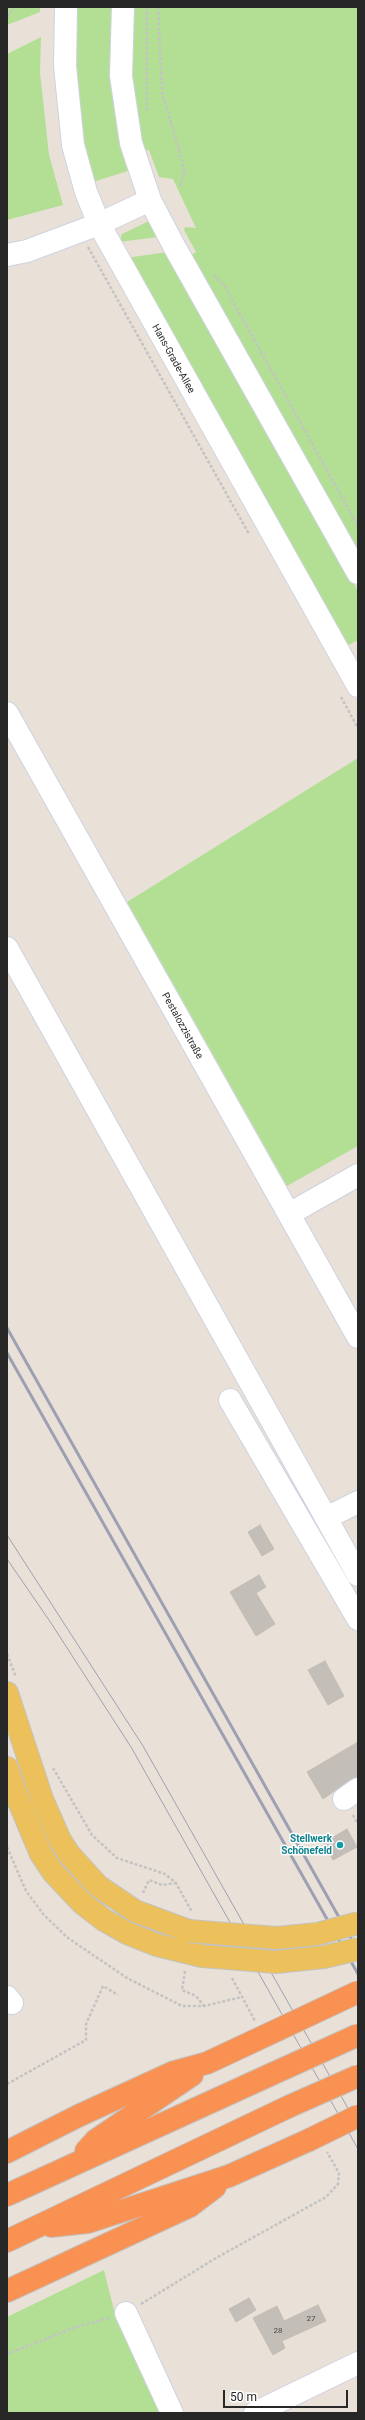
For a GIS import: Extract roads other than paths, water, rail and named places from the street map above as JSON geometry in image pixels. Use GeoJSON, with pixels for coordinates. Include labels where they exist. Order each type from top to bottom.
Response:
{"type":"FeatureCollection","features":[{"type":"Feature","properties":{"kind":"highway"},"geometry":{"type":"LineString","coordinates":[[7,2152],[78,2116],[174,2072],[207,2063],[358,1992]]}},
{"type":"Feature","properties":{"kind":"highway"},"geometry":{"type":"LineString","coordinates":[[7,2195],[358,2035]]}},
{"type":"Feature","properties":{"kind":"highway"},"geometry":{"type":"LineString","coordinates":[[76,2163],[96,2140],[180,2084],[207,2063]]}},
{"type":"Feature","properties":{"kind":"highway"},"geometry":{"type":"LineString","coordinates":[[7,2241],[290,2106],[358,2076]]}},
{"type":"Feature","properties":{"kind":"highway"},"geometry":{"type":"LineString","coordinates":[[32,2229],[88,2222],[229,2176],[358,2116]]}},
{"type":"Feature","properties":{"kind":"highway"},"geometry":{"type":"LineString","coordinates":[[7,2292],[190,2206],[229,2176]]}},
{"type":"Feature","properties":{"kind":"main road"},"geometry":{"type":"LineString","coordinates":[[12,1686],[42,1799],[60,1840],[69,1854],[98,1886],[135,1911],[277,1938],[317,1934],[358,1923]]}},
{"type":"Feature","properties":{"kind":"main road"},"geometry":{"type":"LineString","coordinates":[[7,1768],[16,1797],[41,1854],[53,1872],[82,1903],[104,1920],[127,1933],[157,1945],[202,1956],[276,1962],[324,1957],[358,1949]]}},
{"type":"Feature","properties":{"kind":"street","name":"Hans-Grade-Allee"},"geometry":{"type":"LineString","coordinates":[[66,7],[65,66],[73,145],[86,192],[99,224],[358,686]]}},
{"type":"Feature","properties":{"kind":"street"},"geometry":{"type":"LineString","coordinates":[[123,7],[122,83],[131,143],[150,200],[174,246],[358,573]]}},
{"type":"Feature","properties":{"kind":"street"},"geometry":{"type":"LineString","coordinates":[[7,255],[27,251],[99,224],[150,200]]}},
{"type":"Feature","properties":{"kind":"street","name":"Pestalozzistraße"},"geometry":{"type":"LineString","coordinates":[[7,713],[358,1337]]}},
{"type":"Feature","properties":{"kind":"street"},"geometry":{"type":"LineString","coordinates":[[7,948],[358,1575]]}},
{"type":"Feature","properties":{"kind":"street"},"geometry":{"type":"LineString","coordinates":[[289,1214],[358,1175]]}},
{"type":"Feature","properties":{"kind":"street"},"geometry":{"type":"LineString","coordinates":[[230,1400],[358,1619]]}},
{"type":"Feature","properties":{"kind":"street"},"geometry":{"type":"LineString","coordinates":[[326,1518],[358,1502]]}},
{"type":"Feature","properties":{"kind":"street"},"geometry":{"type":"LineString","coordinates":[[126,2313],[172,2413]]}},
{"type":"Feature","properties":{"kind":"street"},"geometry":{"type":"LineString","coordinates":[[255,2413],[358,2363]]}},
{"type":"Feature","properties":{"kind":"tram line"},"geometry":{"type":"LineString","coordinates":[[7,1535],[143,1746],[358,2126]]}},
{"type":"Feature","properties":{"kind":"tram line"},"geometry":{"type":"LineString","coordinates":[[7,1559],[51,1623],[131,1747],[358,2149]]}},
{"type":"Feature","properties":{"kind":"railway"},"geometry":{"type":"LineString","coordinates":[[7,1328],[358,1951]]}},
{"type":"Feature","properties":{"kind":"railway"},"geometry":{"type":"LineString","coordinates":[[7,1353],[358,1974]]}},
{"type":"Feature","properties":{"kind":"place","name":"Stellwerk Schönefeld"},"geometry":{"type":"Point","coordinates":[340,1845]}}]}
